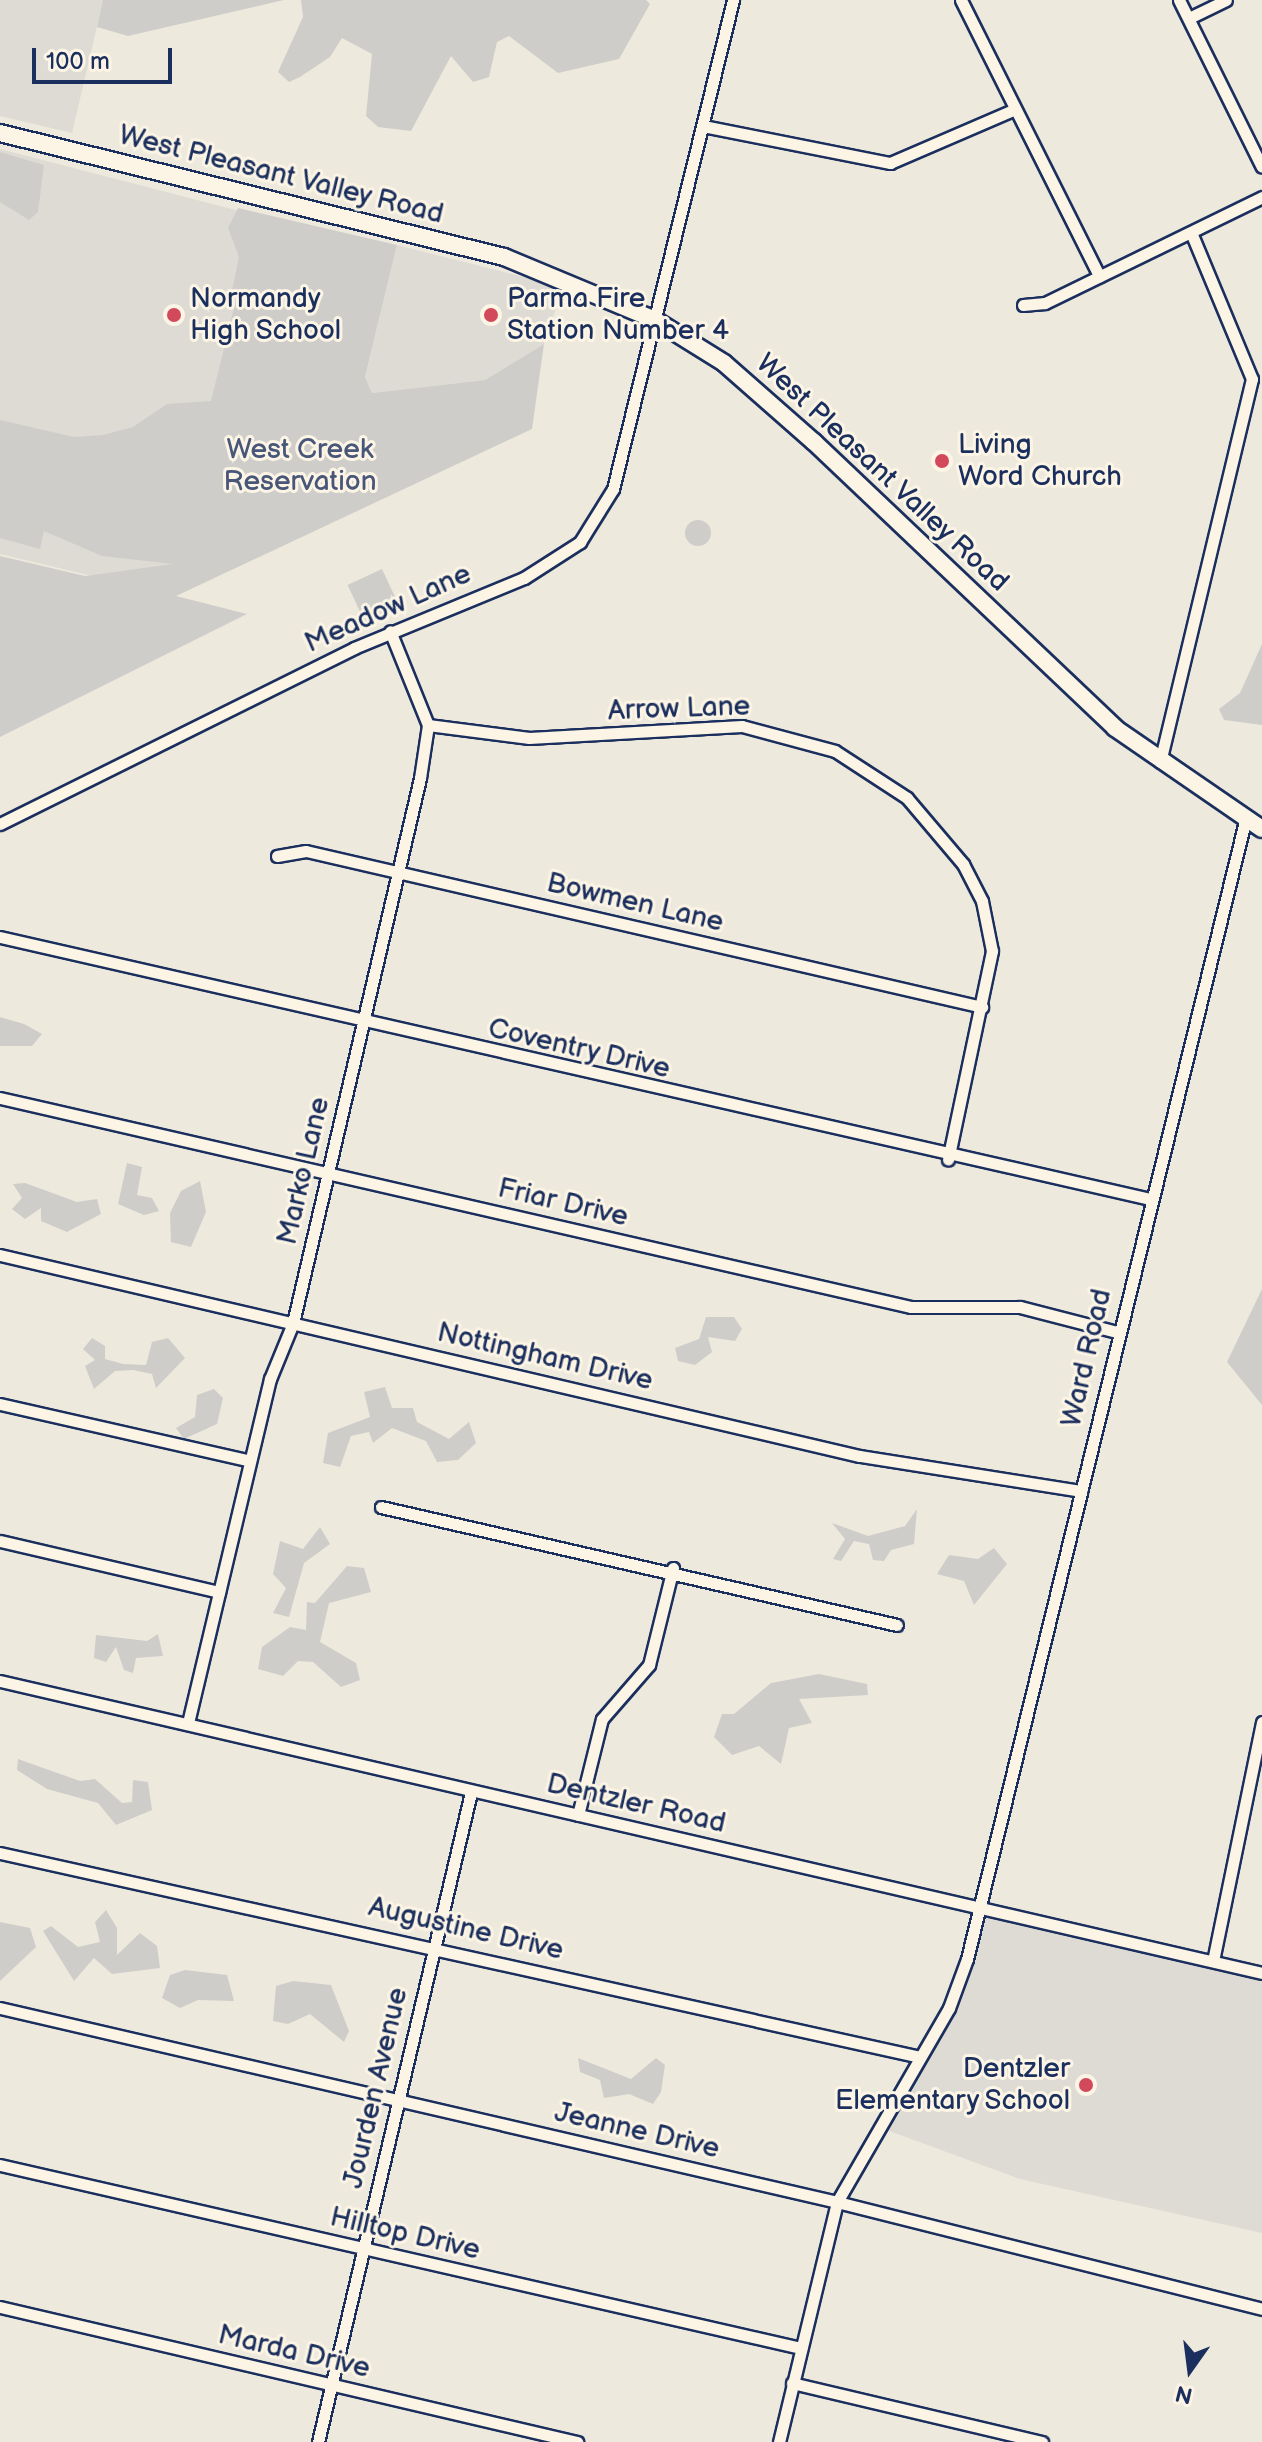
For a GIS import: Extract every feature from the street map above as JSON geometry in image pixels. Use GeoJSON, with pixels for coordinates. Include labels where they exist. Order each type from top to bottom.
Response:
{"type":"FeatureCollection","features":[{"type":"Feature","properties":{"kind":"main road","name":"West Pleasant Valley Road"},"geometry":{"type":"LineString","coordinates":[[0,133],[504,257],[655,320],[724,363],[814,442],[1159,763],[1245,821],[1262,829]]}},
{"type":"Feature","properties":{"kind":"street","name":"Meadow Lane"},"geometry":{"type":"LineString","coordinates":[[0,824],[390,631],[559,560],[598,520],[613,489],[733,0]]}},
{"type":"Feature","properties":{"kind":"street"},"geometry":{"type":"LineString","coordinates":[[961,0],[1013,110],[1099,276]]}},
{"type":"Feature","properties":{"kind":"street"},"geometry":{"type":"LineString","coordinates":[[1179,0],[1262,167]]}},
{"type":"Feature","properties":{"kind":"street"},"geometry":{"type":"LineString","coordinates":[[1189,18],[1226,0]]}},
{"type":"Feature","properties":{"kind":"street"},"geometry":{"type":"LineString","coordinates":[[703,126],[890,163],[1013,110]]}},
{"type":"Feature","properties":{"kind":"street"},"geometry":{"type":"LineString","coordinates":[[1023,305],[1045,303],[1192,235],[1262,197]]}},
{"type":"Feature","properties":{"kind":"street"},"geometry":{"type":"LineString","coordinates":[[1159,763],[1252,379],[1192,235]]}},
{"type":"Feature","properties":{"kind":"street"},"geometry":{"type":"LineString","coordinates":[[390,631],[428,725]]}},
{"type":"Feature","properties":{"kind":"street","name":"Marko Lane"},"geometry":{"type":"LineString","coordinates":[[188,1723],[250,1461],[293,1323],[398,874],[428,725]]}},
{"type":"Feature","properties":{"kind":"street","name":"Arrow Lane"},"geometry":{"type":"LineString","coordinates":[[428,725],[529,738],[742,726],[835,751],[907,798],[963,864],[982,901],[992,951],[948,1159]]}},
{"type":"Feature","properties":{"kind":"street","name":"Ward Road"},"geometry":{"type":"LineString","coordinates":[[779,2442],[837,2202],[949,2008],[981,1907],[1117,1332],[1245,821]]}},
{"type":"Feature","properties":{"kind":"street","name":"Bowmen Lane"},"geometry":{"type":"LineString","coordinates":[[277,856],[306,851],[982,1007]]}},
{"type":"Feature","properties":{"kind":"street","name":"Coventry Drive"},"geometry":{"type":"LineString","coordinates":[[0,937],[948,1159],[1150,1199]]}},
{"type":"Feature","properties":{"kind":"street","name":"Friar Drive"},"geometry":{"type":"LineString","coordinates":[[0,1098],[911,1307],[1020,1307],[1117,1332]]}},
{"type":"Feature","properties":{"kind":"street","name":"Nottingham Drive"},"geometry":{"type":"LineString","coordinates":[[0,1255],[860,1456],[1081,1491]]}},
{"type":"Feature","properties":{"kind":"street"},"geometry":{"type":"LineString","coordinates":[[0,1404],[250,1461]]}},
{"type":"Feature","properties":{"kind":"street"},"geometry":{"type":"LineString","coordinates":[[381,1507],[673,1568],[897,1625]]}},
{"type":"Feature","properties":{"kind":"street"},"geometry":{"type":"LineString","coordinates":[[0,1541],[219,1592]]}},
{"type":"Feature","properties":{"kind":"street"},"geometry":{"type":"LineString","coordinates":[[578,1815],[602,1719],[649,1665],[673,1568]]}},
{"type":"Feature","properties":{"kind":"street","name":"Dentzler Road"},"geometry":{"type":"LineString","coordinates":[[0,1681],[1262,1973]]}},
{"type":"Feature","properties":{"kind":"street"},"geometry":{"type":"LineString","coordinates":[[1213,1961],[1262,1722]]}},
{"type":"Feature","properties":{"kind":"street","name":"Jourden Avenue"},"geometry":{"type":"LineString","coordinates":[[318,2442],[471,1792]]}},
{"type":"Feature","properties":{"kind":"street","name":"Augustine Drive"},"geometry":{"type":"LineString","coordinates":[[0,1853],[434,1946],[920,2057]]}},
{"type":"Feature","properties":{"kind":"street","name":"Jeanne Drive"},"geometry":{"type":"LineString","coordinates":[[0,2008],[837,2202],[1262,2309]]}},
{"type":"Feature","properties":{"kind":"street","name":"Hilltop Drive"},"geometry":{"type":"LineString","coordinates":[[0,2165],[801,2348]]}},
{"type":"Feature","properties":{"kind":"street","name":"Marda Drive"},"geometry":{"type":"LineString","coordinates":[[0,2307],[577,2442]]}},
{"type":"Feature","properties":{"kind":"street"},"geometry":{"type":"LineString","coordinates":[[792,2383],[1042,2442]]}},
{"type":"Feature","properties":{"kind":"shaded area"},"geometry":{"type":"Polygon","coordinates":[[[0,0],[115,0],[103,1],[72,133],[0,116],[0,0]]]}},
{"type":"Feature","properties":{"kind":"shaded area","name":"Normandy High School"},"geometry":{"type":"Polygon","coordinates":[[[0,149],[363,243],[248,554],[92,576],[0,554],[0,149]]]}},
{"type":"Feature","properties":{"kind":"shaded area"},"geometry":{"type":"Polygon","coordinates":[[[397,245],[563,287],[544,344],[485,380],[372,393],[365,377],[397,245]]]}},
{"type":"Feature","properties":{"kind":"shaded area","name":"Dentzler Elementary School"},"geometry":{"type":"Polygon","coordinates":[[[985,1915],[1262,1980],[1262,2233],[1020,2179],[884,2129],[936,2042],[985,1915]]]}},
{"type":"Feature","properties":{"kind":"green space"},"geometry":{"type":"Polygon","coordinates":[[[103,0],[284,0],[128,36],[97,27],[103,0]]]}},
{"type":"Feature","properties":{"kind":"green space"},"geometry":{"type":"Polygon","coordinates":[[[301,0],[646,0],[650,4],[619,59],[558,73],[509,36],[497,42],[489,77],[473,82],[451,56],[411,131],[378,127],[366,116],[372,54],[342,38],[330,57],[300,77],[289,82],[278,72],[303,17],[301,0]]]}},
{"type":"Feature","properties":{"kind":"green space"},"geometry":{"type":"Polygon","coordinates":[[[0,152],[44,165],[38,212],[29,220],[0,202],[0,152]]]}},
{"type":"Feature","properties":{"kind":"green space"},"geometry":{"type":"Polygon","coordinates":[[[238,208],[397,245],[365,377],[372,393],[485,380],[544,344],[532,429],[176,596],[247,614],[0,737],[0,556],[85,576],[173,564],[102,556],[44,531],[40,549],[0,538],[0,420],[74,437],[103,435],[133,427],[167,404],[211,401],[238,292],[232,290],[239,257],[228,228],[238,208]]]}},
{"type":"Feature","properties":{"kind":"green space"},"geometry":{"type":"Polygon","coordinates":[[[698,520],[707,524],[711,533],[707,542],[698,546],[689,542],[685,533],[689,524],[698,520]]]}},
{"type":"Feature","properties":{"kind":"green space","name":"West Creek Reservation"},"geometry":{"type":"Polygon","coordinates":[[[382,569],[401,610],[367,626],[348,585],[382,569]]]}},
{"type":"Feature","properties":{"kind":"green space"},"geometry":{"type":"Polygon","coordinates":[[[1262,644],[1262,725],[1224,720],[1219,709],[1240,693],[1262,644]]]}},
{"type":"Feature","properties":{"kind":"green space"},"geometry":{"type":"Polygon","coordinates":[[[0,1017],[24,1024],[42,1034],[32,1046],[0,1046],[0,1017]]]}},
{"type":"Feature","properties":{"kind":"green space"},"geometry":{"type":"Polygon","coordinates":[[[127,1163],[142,1167],[137,1195],[152,1198],[159,1211],[144,1215],[118,1204],[127,1163]]]}},
{"type":"Feature","properties":{"kind":"green space"},"geometry":{"type":"Polygon","coordinates":[[[200,1181],[206,1212],[191,1247],[171,1242],[170,1213],[181,1191],[200,1181]]]}},
{"type":"Feature","properties":{"kind":"green space"},"geometry":{"type":"Polygon","coordinates":[[[25,1183],[77,1202],[97,1199],[101,1214],[67,1232],[41,1221],[41,1208],[25,1219],[12,1209],[22,1198],[13,1184],[25,1183]]]}},
{"type":"Feature","properties":{"kind":"green space"},"geometry":{"type":"Polygon","coordinates":[[[1262,1289],[1262,1405],[1227,1362],[1262,1289]]]}},
{"type":"Feature","properties":{"kind":"green space"},"geometry":{"type":"Polygon","coordinates":[[[706,1317],[734,1317],[742,1329],[735,1341],[708,1337],[712,1352],[695,1365],[678,1361],[675,1348],[699,1339],[706,1317]]]}},
{"type":"Feature","properties":{"kind":"green space"},"geometry":{"type":"Polygon","coordinates":[[[92,1338],[105,1346],[105,1359],[123,1364],[146,1365],[152,1342],[168,1338],[185,1358],[156,1388],[152,1374],[133,1370],[115,1371],[94,1389],[85,1366],[95,1360],[83,1349],[92,1338]]]}},
{"type":"Feature","properties":{"kind":"green space"},"geometry":{"type":"Polygon","coordinates":[[[385,1387],[392,1408],[413,1408],[417,1422],[449,1439],[469,1422],[476,1443],[458,1460],[437,1462],[426,1441],[392,1428],[373,1443],[369,1432],[351,1436],[340,1467],[323,1463],[328,1433],[370,1417],[364,1392],[385,1387]]]}},
{"type":"Feature","properties":{"kind":"green space"},"geometry":{"type":"Polygon","coordinates":[[[214,1389],[223,1398],[217,1424],[184,1439],[176,1428],[195,1417],[197,1395],[214,1389]]]}},
{"type":"Feature","properties":{"kind":"green space"},"geometry":{"type":"Polygon","coordinates":[[[917,1509],[914,1544],[891,1550],[884,1561],[873,1560],[869,1544],[854,1541],[841,1561],[833,1559],[845,1539],[832,1523],[868,1536],[905,1526],[917,1509]]]}},
{"type":"Feature","properties":{"kind":"green space"},"geometry":{"type":"Polygon","coordinates":[[[320,1527],[330,1544],[304,1563],[289,1617],[273,1613],[286,1588],[273,1574],[280,1541],[303,1549],[320,1527]]]}},
{"type":"Feature","properties":{"kind":"green space"},"geometry":{"type":"Polygon","coordinates":[[[994,1548],[1007,1564],[974,1605],[964,1581],[937,1574],[949,1555],[978,1559],[994,1548]]]}},
{"type":"Feature","properties":{"kind":"green space"},"geometry":{"type":"Polygon","coordinates":[[[347,1566],[364,1568],[371,1592],[329,1603],[320,1642],[356,1663],[360,1680],[341,1687],[313,1662],[298,1661],[283,1676],[258,1669],[262,1647],[290,1627],[306,1630],[307,1602],[315,1603],[347,1566]]]}},
{"type":"Feature","properties":{"kind":"green space"},"geometry":{"type":"Polygon","coordinates":[[[158,1634],[163,1656],[136,1658],[133,1673],[124,1670],[116,1647],[106,1662],[94,1658],[96,1635],[147,1641],[158,1634]]]}},
{"type":"Feature","properties":{"kind":"green space"},"geometry":{"type":"Polygon","coordinates":[[[819,1674],[867,1684],[868,1695],[799,1699],[812,1723],[789,1728],[781,1764],[759,1746],[732,1755],[714,1737],[722,1714],[734,1714],[771,1683],[819,1674]]]}},
{"type":"Feature","properties":{"kind":"green space"},"geometry":{"type":"Polygon","coordinates":[[[18,1759],[80,1781],[95,1779],[122,1803],[132,1802],[133,1780],[148,1782],[152,1810],[116,1825],[98,1803],[47,1789],[17,1770],[18,1759]]]}},
{"type":"Feature","properties":{"kind":"green space"},"geometry":{"type":"Polygon","coordinates":[[[106,1910],[117,1928],[117,1955],[140,1933],[157,1946],[160,1968],[112,1974],[94,1958],[74,1981],[43,1931],[51,1926],[78,1947],[100,1942],[95,1922],[106,1910]]]}},
{"type":"Feature","properties":{"kind":"green space"},"geometry":{"type":"Polygon","coordinates":[[[0,1922],[30,1928],[36,1947],[0,1981],[0,1922]]]}},
{"type":"Feature","properties":{"kind":"green space"},"geometry":{"type":"Polygon","coordinates":[[[185,1970],[227,1975],[234,2001],[198,2000],[180,2008],[162,1998],[170,1975],[185,1970]]]}},
{"type":"Feature","properties":{"kind":"green space"},"geometry":{"type":"Polygon","coordinates":[[[293,1981],[331,1985],[349,2031],[344,2042],[310,2014],[288,2024],[273,2021],[276,1986],[293,1981]]]}},
{"type":"Feature","properties":{"kind":"green space"},"geometry":{"type":"Polygon","coordinates":[[[578,2058],[631,2079],[656,2058],[665,2065],[661,2092],[653,2104],[629,2094],[604,2098],[600,2080],[580,2072],[578,2058]]]}},
{"type":"Feature","properties":{"kind":"place","name":"Normandy High School"},"geometry":{"type":"Point","coordinates":[174,315]}},
{"type":"Feature","properties":{"kind":"place","name":"Parma Fire Station Number 4"},"geometry":{"type":"Point","coordinates":[491,315]}},
{"type":"Feature","properties":{"kind":"place","name":"Living Word Church"},"geometry":{"type":"Point","coordinates":[942,461]}},
{"type":"Feature","properties":{"kind":"place","name":"Dentzler Elementary School"},"geometry":{"type":"Point","coordinates":[1086,2085]}}]}
